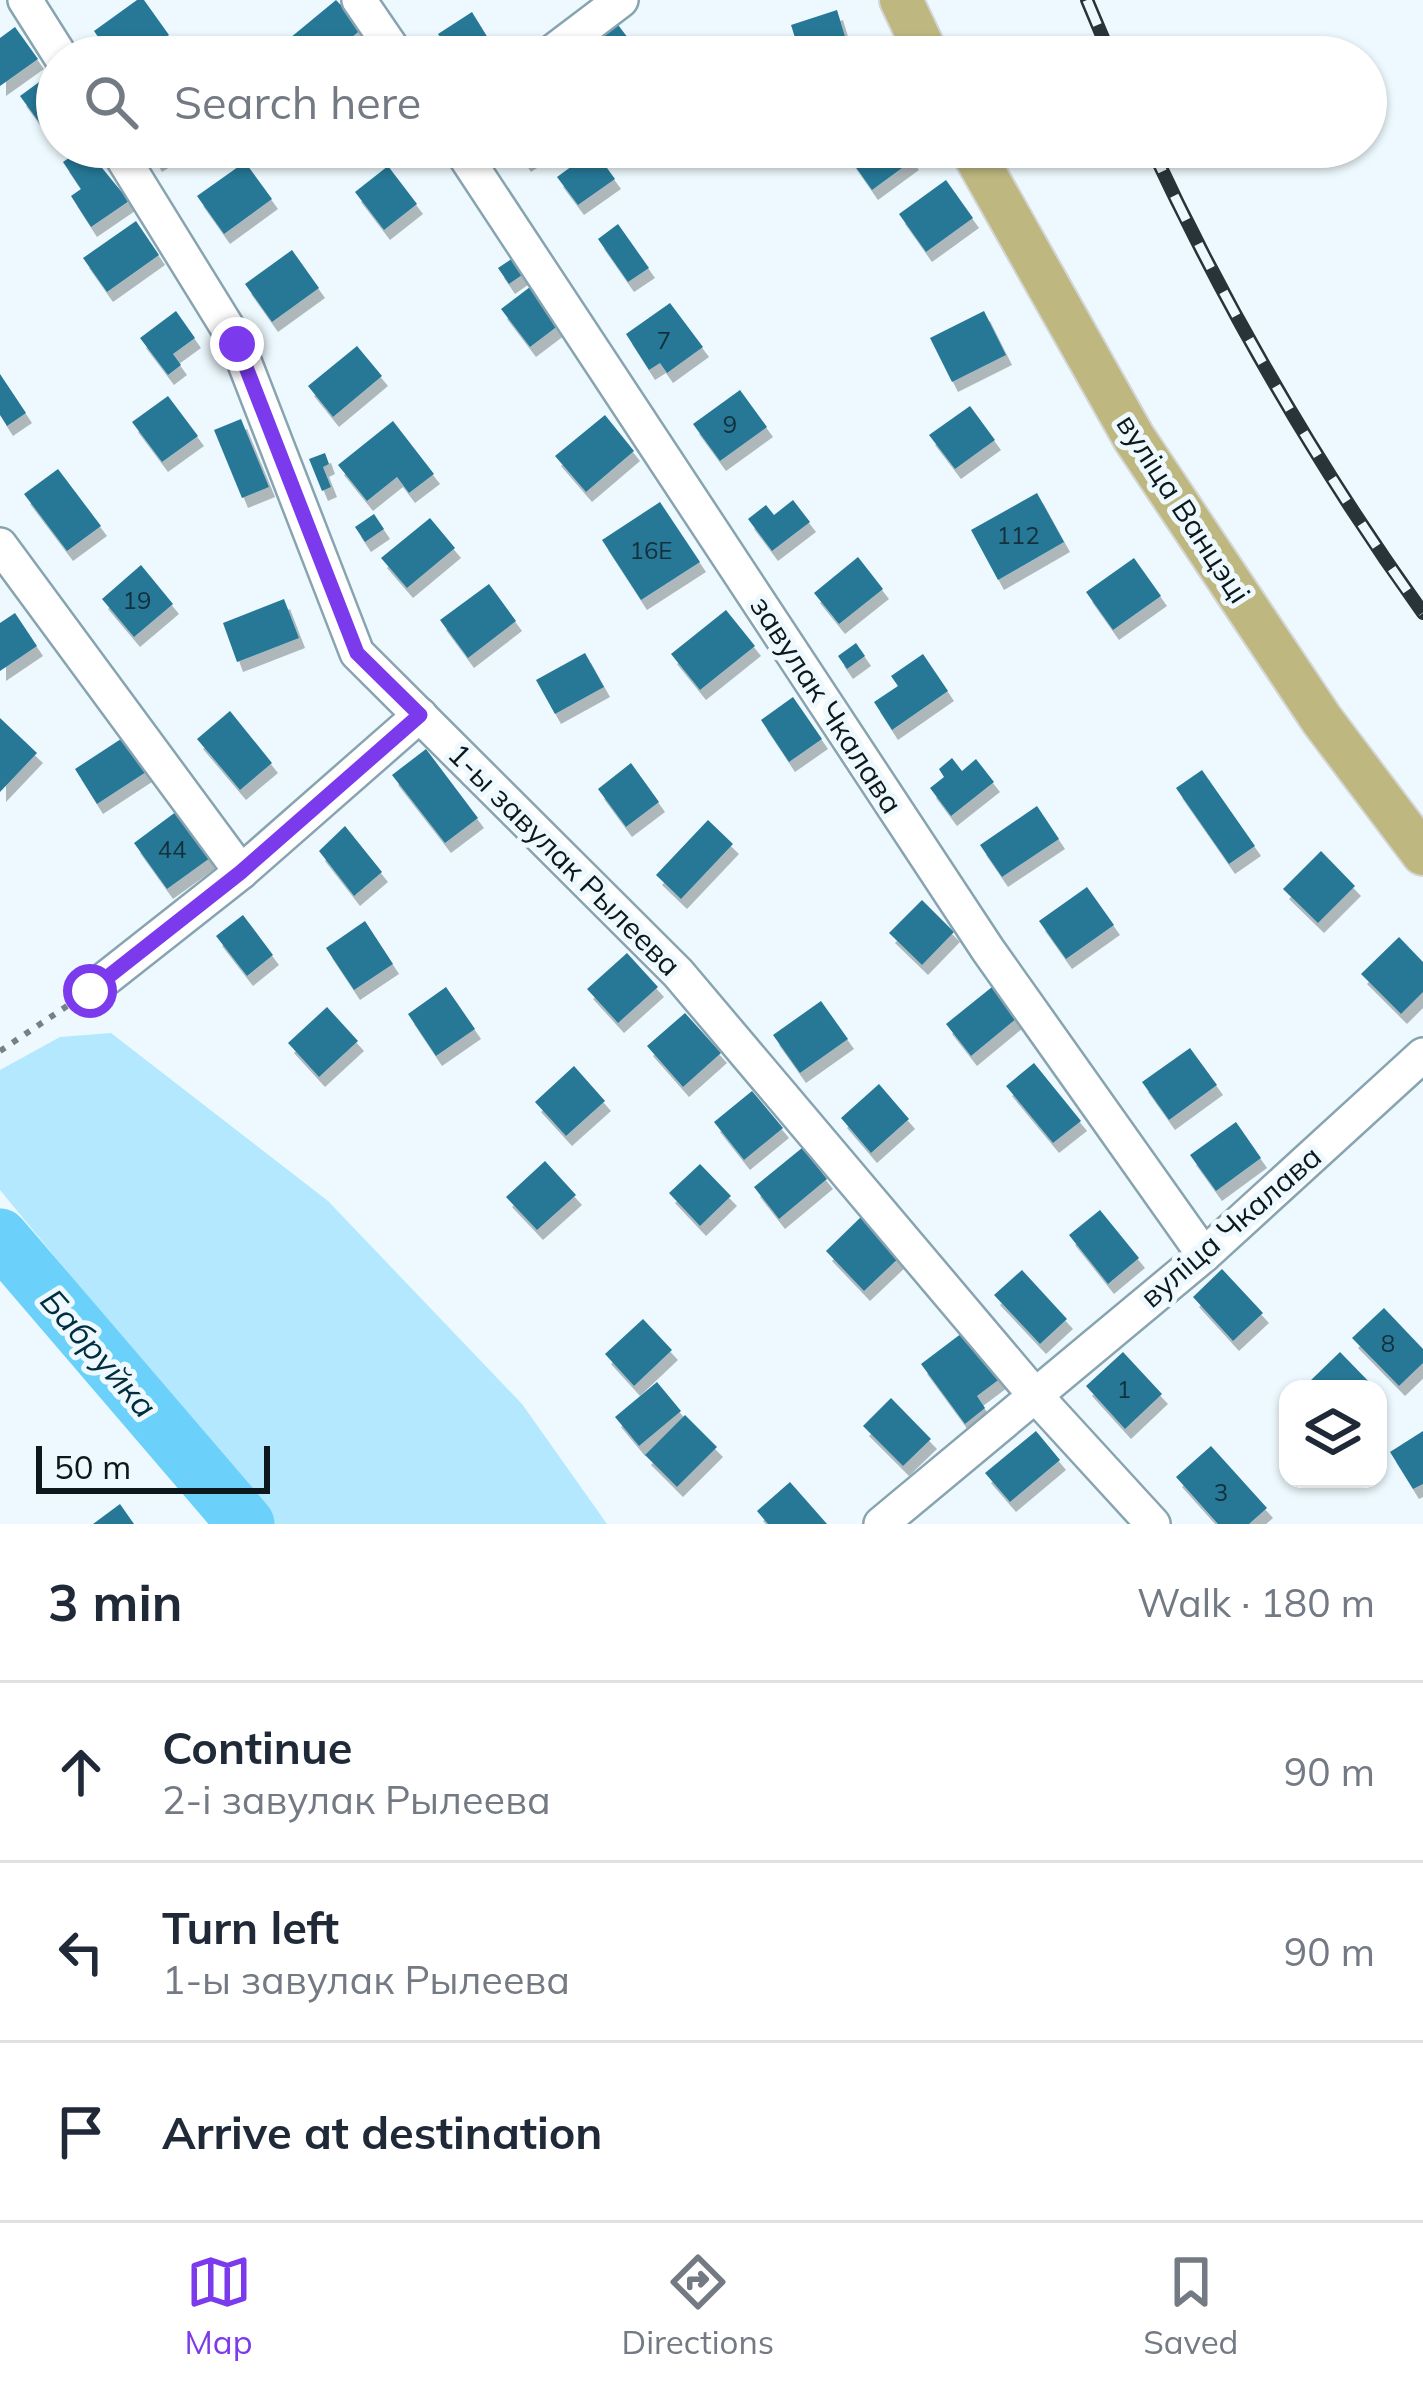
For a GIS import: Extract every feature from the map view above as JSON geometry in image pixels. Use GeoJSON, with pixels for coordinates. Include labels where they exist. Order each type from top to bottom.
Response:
{"type":"FeatureCollection","features":[{"type":"Feature","properties":{"kind":"main road"},"geometry":{"type":"LineString","coordinates":[[901,0],[918,36]]}},
{"type":"Feature","properties":{"kind":"main road","name":"вуліца Ванцэці"},"geometry":{"type":"LineString","coordinates":[[982,168],[1134,438],[1322,720],[1423,854]]}},
{"type":"Feature","properties":{"kind":"street"},"geometry":{"type":"LineString","coordinates":[[26,0],[48,36]]}},
{"type":"Feature","properties":{"kind":"street"},"geometry":{"type":"LineString","coordinates":[[359,0],[384,36]]}},
{"type":"Feature","properties":{"kind":"street"},"geometry":{"type":"LineString","coordinates":[[574,36],[622,0]]}},
{"type":"Feature","properties":{"kind":"street","name":"1-ы завулак Рылеева"},"geometry":{"type":"LineString","coordinates":[[129,168],[237,344],[357,653],[677,973],[1033,1394]]}},
{"type":"Feature","properties":{"kind":"street","name":"завулак Чкалава"},"geometry":{"type":"LineString","coordinates":[[473,168],[988,950],[1204,1255]]}},
{"type":"Feature","properties":{"kind":"street"},"geometry":{"type":"LineString","coordinates":[[0,545],[241,872]]}},
{"type":"Feature","properties":{"kind":"street"},"geometry":{"type":"LineString","coordinates":[[90,991],[241,872],[420,715]]}},
{"type":"Feature","properties":{"kind":"street","name":"вуліца Чкалава"},"geometry":{"type":"LineString","coordinates":[[880,1524],[1204,1255],[1423,1055]]}},
{"type":"Feature","properties":{"kind":"street"},"geometry":{"type":"LineString","coordinates":[[1033,1394],[1153,1524]]}},
{"type":"Feature","properties":{"kind":"path"},"geometry":{"type":"LineString","coordinates":[[0,1051],[90,991]]}},
{"type":"Feature","properties":{"kind":"shaded area"},"geometry":{"type":"Polygon","coordinates":[[[111,1033],[328,1201],[522,1404],[607,1524],[274,1524],[0,1190],[0,1070],[60,1037],[111,1033]]]}},
{"type":"Feature","properties":{"kind":"building"},"geometry":{"type":"Polygon","coordinates":[[[137,0],[144,0],[169,35],[97,36],[94,31],[137,0]]]}},
{"type":"Feature","properties":{"kind":"building"},"geometry":{"type":"Polygon","coordinates":[[[336,0],[363,28],[353,36],[292,36],[336,0]]]}},
{"type":"Feature","properties":{"kind":"building"},"geometry":{"type":"Polygon","coordinates":[[[837,10],[845,36],[794,36],[791,25],[837,10]]]}},
{"type":"Feature","properties":{"kind":"building"},"geometry":{"type":"Polygon","coordinates":[[[472,12],[487,36],[439,36],[472,12]]]}},
{"type":"Feature","properties":{"kind":"building"},"geometry":{"type":"Polygon","coordinates":[[[612,17],[626,36],[587,36],[612,17]]]}},
{"type":"Feature","properties":{"kind":"building"},"geometry":{"type":"Polygon","coordinates":[[[15,27],[36,60],[0,86],[0,38],[15,27]]]}},
{"type":"Feature","properties":{"kind":"building"},"geometry":{"type":"Polygon","coordinates":[[[36,84],[36,118],[20,96],[36,84]]]}},
{"type":"Feature","properties":{"kind":"building"},"geometry":{"type":"Polygon","coordinates":[[[67,168],[102,168],[129,201],[91,227],[71,196],[81,189],[67,168]]]}},
{"type":"Feature","properties":{"kind":"building"},"geometry":{"type":"Polygon","coordinates":[[[237,168],[249,168],[272,199],[224,234],[197,196],[237,168]]]}},
{"type":"Feature","properties":{"kind":"building"},"geometry":{"type":"Polygon","coordinates":[[[390,168],[417,204],[384,230],[355,192],[390,168]]]}},
{"type":"Feature","properties":{"kind":"building"},"geometry":{"type":"Polygon","coordinates":[[[569,168],[607,168],[615,179],[578,205],[557,177],[569,168]]]}},
{"type":"Feature","properties":{"kind":"building"},"geometry":{"type":"Polygon","coordinates":[[[856,168],[902,168],[872,190],[856,168]]]}},
{"type":"Feature","properties":{"kind":"building"},"geometry":{"type":"Polygon","coordinates":[[[946,180],[973,218],[926,252],[899,214],[946,180]]]}},
{"type":"Feature","properties":{"kind":"building"},"geometry":{"type":"Polygon","coordinates":[[[136,221],[159,255],[107,292],[83,258],[136,221]]]}},
{"type":"Feature","properties":{"kind":"building"},"geometry":{"type":"Polygon","coordinates":[[[618,224],[649,268],[628,282],[598,239],[618,224]]]}},
{"type":"Feature","properties":{"kind":"building"},"geometry":{"type":"Polygon","coordinates":[[[292,250],[319,288],[272,322],[245,284],[292,250]]]}},
{"type":"Feature","properties":{"kind":"building"},"geometry":{"type":"Polygon","coordinates":[[[522,252],[532,268],[509,284],[498,268],[522,252]]]}},
{"type":"Feature","properties":{"kind":"building"},"geometry":{"type":"Polygon","coordinates":[[[534,284],[563,322],[530,347],[501,309],[534,284]]]}},
{"type":"Feature","properties":{"kind":"building"},"geometry":{"type":"Polygon","coordinates":[[[670,303],[703,347],[667,373],[660,363],[649,370],[626,334],[670,303]]]}},
{"type":"Feature","properties":{"kind":"building"},"geometry":{"type":"Polygon","coordinates":[[[176,311],[195,338],[173,354],[181,365],[168,375],[140,338],[176,311]]]}},
{"type":"Feature","properties":{"kind":"building"},"geometry":{"type":"Polygon","coordinates":[[[984,311],[1006,355],[952,382],[930,338],[984,311]]]}},
{"type":"Feature","properties":{"kind":"building"},"geometry":{"type":"Polygon","coordinates":[[[357,346],[382,376],[333,417],[308,386],[357,346]]]}},
{"type":"Feature","properties":{"kind":"building"},"geometry":{"type":"Polygon","coordinates":[[[0,374],[26,413],[7,426],[0,415],[0,374]]]}},
{"type":"Feature","properties":{"kind":"building"},"geometry":{"type":"Polygon","coordinates":[[[740,390],[767,427],[720,461],[693,424],[740,390]]]}},
{"type":"Feature","properties":{"kind":"building"},"geometry":{"type":"Polygon","coordinates":[[[168,396],[198,436],[162,462],[132,422],[168,396]]]}},
{"type":"Feature","properties":{"kind":"building"},"geometry":{"type":"Polygon","coordinates":[[[970,406],[995,440],[955,469],[929,435],[970,406]]]}},
{"type":"Feature","properties":{"kind":"building"},"geometry":{"type":"Polygon","coordinates":[[[605,415],[634,451],[586,492],[555,456],[605,415]]]}},
{"type":"Feature","properties":{"kind":"building"},"geometry":{"type":"Polygon","coordinates":[[[241,419],[269,487],[242,498],[214,430],[241,419]]]}},
{"type":"Feature","properties":{"kind":"building"},"geometry":{"type":"Polygon","coordinates":[[[393,421],[434,474],[409,493],[397,477],[367,501],[338,465],[393,421]]]}},
{"type":"Feature","properties":{"kind":"building"},"geometry":{"type":"Polygon","coordinates":[[[325,453],[329,464],[323,467],[331,487],[322,491],[309,459],[325,453]]]}},
{"type":"Feature","properties":{"kind":"building"},"geometry":{"type":"Polygon","coordinates":[[[58,469],[101,526],[67,551],[24,494],[58,469]]]}},
{"type":"Feature","properties":{"kind":"building"},"geometry":{"type":"Polygon","coordinates":[[[1037,493],[1064,542],[998,580],[971,530],[1037,493]]]}},
{"type":"Feature","properties":{"kind":"building"},"geometry":{"type":"Polygon","coordinates":[[[793,500],[810,522],[772,551],[748,519],[766,505],[774,515],[793,500]]]}},
{"type":"Feature","properties":{"kind":"building"},"geometry":{"type":"Polygon","coordinates":[[[660,502],[700,562],[641,600],[602,540],[660,502]]]}},
{"type":"Feature","properties":{"kind":"building"},"geometry":{"type":"Polygon","coordinates":[[[374,514],[384,529],[365,542],[355,527],[374,514]]]}},
{"type":"Feature","properties":{"kind":"building"},"geometry":{"type":"Polygon","coordinates":[[[430,518],[455,548],[407,588],[381,558],[430,518]]]}},
{"type":"Feature","properties":{"kind":"building"},"geometry":{"type":"Polygon","coordinates":[[[858,557],[883,589],[839,624],[814,593],[858,557]]]}},
{"type":"Feature","properties":{"kind":"building"},"geometry":{"type":"Polygon","coordinates":[[[1134,558],[1161,596],[1113,630],[1086,592],[1134,558]]]}},
{"type":"Feature","properties":{"kind":"building"},"geometry":{"type":"Polygon","coordinates":[[[141,565],[173,604],[134,637],[102,599],[141,565]]]}},
{"type":"Feature","properties":{"kind":"building"},"geometry":{"type":"Polygon","coordinates":[[[489,584],[516,621],[468,658],[440,620],[489,584]]]}},
{"type":"Feature","properties":{"kind":"building"},"geometry":{"type":"Polygon","coordinates":[[[284,599],[299,638],[237,662],[223,623],[284,599]]]}},
{"type":"Feature","properties":{"kind":"building"},"geometry":{"type":"Polygon","coordinates":[[[726,610],[755,646],[700,690],[671,654],[726,610]]]}},
{"type":"Feature","properties":{"kind":"building"},"geometry":{"type":"Polygon","coordinates":[[[15,613],[37,646],[0,671],[0,623],[15,613]]]}},
{"type":"Feature","properties":{"kind":"building"},"geometry":{"type":"Polygon","coordinates":[[[856,643],[865,656],[847,669],[838,656],[856,643]]]}},
{"type":"Feature","properties":{"kind":"building"},"geometry":{"type":"Polygon","coordinates":[[[585,653],[604,687],[555,714],[536,680],[585,653]]]}},
{"type":"Feature","properties":{"kind":"building"},"geometry":{"type":"Polygon","coordinates":[[[923,654],[948,691],[892,730],[874,702],[898,686],[891,676],[923,654]]]}},
{"type":"Feature","properties":{"kind":"building"},"geometry":{"type":"Polygon","coordinates":[[[793,697],[822,739],[789,762],[761,720],[793,697]]]}},
{"type":"Feature","properties":{"kind":"building"},"geometry":{"type":"Polygon","coordinates":[[[230,711],[272,763],[240,790],[197,739],[230,711]]]}},
{"type":"Feature","properties":{"kind":"building"},"geometry":{"type":"Polygon","coordinates":[[[0,718],[37,753],[0,792],[0,718]]]}},
{"type":"Feature","properties":{"kind":"building"},"geometry":{"type":"Polygon","coordinates":[[[124,737],[146,772],[97,804],[75,769],[124,737]]]}},
{"type":"Feature","properties":{"kind":"building"},"geometry":{"type":"Polygon","coordinates":[[[426,749],[478,818],[445,843],[392,775],[426,749]]]}},
{"type":"Feature","properties":{"kind":"building"},"geometry":{"type":"Polygon","coordinates":[[[952,758],[962,771],[976,759],[994,782],[951,816],[930,788],[944,777],[939,769],[952,758]]]}},
{"type":"Feature","properties":{"kind":"building"},"geometry":{"type":"Polygon","coordinates":[[[631,763],[659,802],[626,827],[598,789],[631,763]]]}},
{"type":"Feature","properties":{"kind":"building"},"geometry":{"type":"Polygon","coordinates":[[[1202,770],[1255,846],[1229,864],[1176,788],[1202,770]]]}},
{"type":"Feature","properties":{"kind":"building"},"geometry":{"type":"Polygon","coordinates":[[[1037,806],[1059,839],[1002,877],[980,845],[1037,806]]]}},
{"type":"Feature","properties":{"kind":"building"},"geometry":{"type":"Polygon","coordinates":[[[177,811],[210,858],[167,889],[134,843],[177,811]]]}},
{"type":"Feature","properties":{"kind":"building"},"geometry":{"type":"Polygon","coordinates":[[[708,820],[733,844],[681,899],[656,875],[708,820]]]}},
{"type":"Feature","properties":{"kind":"building"},"geometry":{"type":"Polygon","coordinates":[[[345,826],[382,872],[354,896],[319,851],[345,826]]]}},
{"type":"Feature","properties":{"kind":"building"},"geometry":{"type":"Polygon","coordinates":[[[1321,851],[1355,886],[1318,923],[1283,889],[1321,851]]]}},
{"type":"Feature","properties":{"kind":"building"},"geometry":{"type":"Polygon","coordinates":[[[1087,887],[1114,925],[1066,959],[1039,921],[1087,887]]]}},
{"type":"Feature","properties":{"kind":"building"},"geometry":{"type":"Polygon","coordinates":[[[922,900],[954,932],[922,965],[889,933],[922,900]]]}},
{"type":"Feature","properties":{"kind":"building"},"geometry":{"type":"Polygon","coordinates":[[[243,915],[273,955],[247,976],[216,936],[243,915]]]}},
{"type":"Feature","properties":{"kind":"building"},"geometry":{"type":"Polygon","coordinates":[[[365,921],[393,964],[354,990],[326,948],[365,921]]]}},
{"type":"Feature","properties":{"kind":"building"},"geometry":{"type":"Polygon","coordinates":[[[1399,937],[1423,962],[1423,992],[1401,1014],[1361,974],[1399,937]]]}},
{"type":"Feature","properties":{"kind":"building"},"geometry":{"type":"Polygon","coordinates":[[[627,953],[658,987],[618,1023],[587,989],[627,953]]]}},
{"type":"Feature","properties":{"kind":"building"},"geometry":{"type":"Polygon","coordinates":[[[446,987],[475,1029],[436,1056],[408,1014],[446,987]]]}},
{"type":"Feature","properties":{"kind":"building"},"geometry":{"type":"Polygon","coordinates":[[[992,987],[1017,1018],[971,1056],[946,1024],[992,987]]]}},
{"type":"Feature","properties":{"kind":"building"},"geometry":{"type":"Polygon","coordinates":[[[821,1001],[848,1039],[800,1073],[773,1035],[821,1001]]]}},
{"type":"Feature","properties":{"kind":"building"},"geometry":{"type":"Polygon","coordinates":[[[327,1007],[358,1041],[319,1077],[288,1043],[327,1007]]]}},
{"type":"Feature","properties":{"kind":"building"},"geometry":{"type":"Polygon","coordinates":[[[685,1013],[721,1053],[683,1087],[647,1046],[685,1013]]]}},
{"type":"Feature","properties":{"kind":"building"},"geometry":{"type":"Polygon","coordinates":[[[1190,1048],[1217,1085],[1169,1120],[1142,1082],[1190,1048]]]}},
{"type":"Feature","properties":{"kind":"building"},"geometry":{"type":"Polygon","coordinates":[[[1034,1063],[1081,1121],[1053,1143],[1006,1086],[1034,1063]]]}},
{"type":"Feature","properties":{"kind":"building"},"geometry":{"type":"Polygon","coordinates":[[[574,1066],[605,1101],[566,1136],[535,1102],[574,1066]]]}},
{"type":"Feature","properties":{"kind":"building"},"geometry":{"type":"Polygon","coordinates":[[[879,1084],[909,1119],[871,1153],[841,1118],[879,1084]]]}},
{"type":"Feature","properties":{"kind":"building"},"geometry":{"type":"Polygon","coordinates":[[[752,1091],[783,1128],[744,1160],[714,1122],[752,1091]]]}},
{"type":"Feature","properties":{"kind":"building"},"geometry":{"type":"Polygon","coordinates":[[[1236,1122],[1261,1158],[1216,1191],[1190,1155],[1236,1122]]]}},
{"type":"Feature","properties":{"kind":"building"},"geometry":{"type":"Polygon","coordinates":[[[802,1148],[827,1179],[779,1219],[754,1187],[802,1148]]]}},
{"type":"Feature","properties":{"kind":"building"},"geometry":{"type":"Polygon","coordinates":[[[545,1161],[576,1195],[537,1230],[506,1197],[545,1161]]]}},
{"type":"Feature","properties":{"kind":"building"},"geometry":{"type":"Polygon","coordinates":[[[700,1164],[731,1196],[700,1226],[669,1193],[700,1164]]]}},
{"type":"Feature","properties":{"kind":"building"},"geometry":{"type":"Polygon","coordinates":[[[1100,1210],[1139,1258],[1108,1284],[1069,1235],[1100,1210]]]}},
{"type":"Feature","properties":{"kind":"building"},"geometry":{"type":"Polygon","coordinates":[[[864,1214],[903,1254],[864,1291],[826,1251],[864,1214]]]}},
{"type":"Feature","properties":{"kind":"building"},"geometry":{"type":"Polygon","coordinates":[[[1222,1269],[1263,1313],[1233,1341],[1193,1297],[1222,1269]]]}},
{"type":"Feature","properties":{"kind":"building"},"geometry":{"type":"Polygon","coordinates":[[[1022,1270],[1067,1319],[1040,1344],[994,1295],[1022,1270]]]}},
{"type":"Feature","properties":{"kind":"building"},"geometry":{"type":"Polygon","coordinates":[[[1384,1308],[1423,1349],[1423,1363],[1399,1386],[1352,1338],[1384,1308]]]}},
{"type":"Feature","properties":{"kind":"building"},"geometry":{"type":"Polygon","coordinates":[[[643,1319],[672,1350],[634,1386],[605,1354],[643,1319]]]}},
{"type":"Feature","properties":{"kind":"building"},"geometry":{"type":"Polygon","coordinates":[[[966,1330],[1001,1378],[977,1396],[985,1408],[965,1424],[921,1364],[966,1330]]]}},
{"type":"Feature","properties":{"kind":"building"},"geometry":{"type":"Polygon","coordinates":[[[1123,1352],[1162,1394],[1125,1429],[1086,1386],[1123,1352]]]}},
{"type":"Feature","properties":{"kind":"building"},"geometry":{"type":"Polygon","coordinates":[[[1340,1352],[1367,1380],[1311,1380],[1340,1352]]]}},
{"type":"Feature","properties":{"kind":"building"},"geometry":{"type":"Polygon","coordinates":[[[657,1382],[681,1411],[639,1446],[615,1417],[657,1382]]]}},
{"type":"Feature","properties":{"kind":"building"},"geometry":{"type":"Polygon","coordinates":[[[891,1398],[931,1439],[903,1466],[863,1426],[891,1398]]]}},
{"type":"Feature","properties":{"kind":"building"},"geometry":{"type":"Polygon","coordinates":[[[685,1415],[717,1447],[677,1487],[645,1455],[685,1415]]]}},
{"type":"Feature","properties":{"kind":"building"},"geometry":{"type":"Polygon","coordinates":[[[1036,1431],[1060,1460],[1010,1502],[985,1473],[1036,1431]]]}},
{"type":"Feature","properties":{"kind":"building"},"geometry":{"type":"Polygon","coordinates":[[[1423,1431],[1423,1484],[1413,1489],[1390,1452],[1423,1431]]]}},
{"type":"Feature","properties":{"kind":"building"},"geometry":{"type":"Polygon","coordinates":[[[1211,1446],[1267,1508],[1249,1524],[1218,1524],[1176,1477],[1211,1446]]]}},
{"type":"Feature","properties":{"kind":"building"},"geometry":{"type":"Polygon","coordinates":[[[790,1482],[827,1524],[768,1524],[757,1511],[790,1482]]]}},
{"type":"Feature","properties":{"kind":"building"},"geometry":{"type":"Polygon","coordinates":[[[120,1504],[134,1524],[93,1524],[120,1504]]]}},
{"type":"Feature","properties":{"kind":"waterway","name":"Бабруйка"},"geometry":{"type":"LineString","coordinates":[[0,1237],[246,1524]]}},
{"type":"Feature","properties":{"kind":"railway"},"geometry":{"type":"LineString","coordinates":[[1087,0],[1102,36]]}},
{"type":"Feature","properties":{"kind":"railway"},"geometry":{"type":"LineString","coordinates":[[1161,168],[1276,386],[1423,613]]}},
{"type":"Feature","properties":{"kind":"route"},"geometry":{"type":"LineString","coordinates":[[90,991],[241,872],[420,715],[357,653],[237,344]]}}]}
